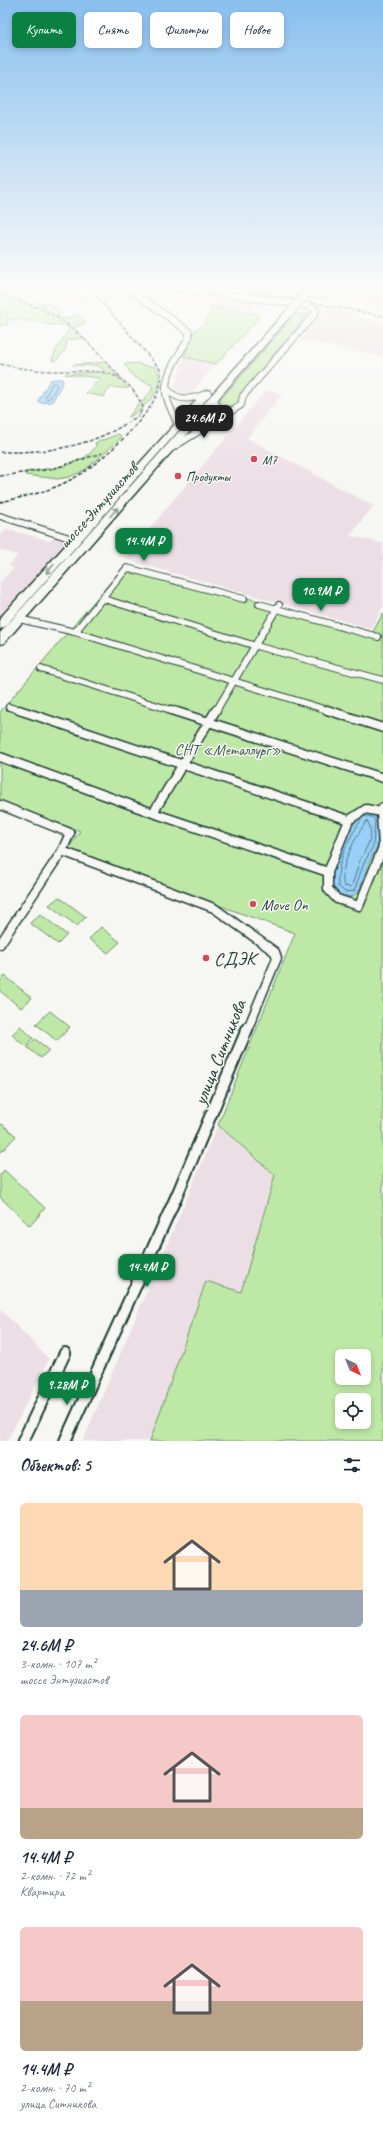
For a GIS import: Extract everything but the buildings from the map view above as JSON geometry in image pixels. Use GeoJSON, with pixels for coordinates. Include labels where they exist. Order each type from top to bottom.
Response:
{"type":"FeatureCollection","features":[{"type":"Feature","properties":{"kind":"highway"},"geometry":{"type":"LineString","coordinates":[[212,393],[246,352]]}},
{"type":"Feature","properties":{"kind":"highway","name":"шоссе Энтузиастов"},"geometry":{"type":"LineString","coordinates":[[0,625],[178,427],[212,393],[221,391],[255,352]]}},
{"type":"Feature","properties":{"kind":"highway","name":"шоссе Энтузиастов"},"geometry":{"type":"LineString","coordinates":[[0,640],[167,452],[212,393]]}},
{"type":"Feature","properties":{"kind":"street"},"geometry":{"type":"LineString","coordinates":[[178,427],[176,418],[166,395],[171,372],[181,352]]}},
{"type":"Feature","properties":{"kind":"street"},"geometry":{"type":"LineString","coordinates":[[167,452],[231,410],[241,406],[244,396],[282,352]]}},
{"type":"Feature","properties":{"kind":"street"},"geometry":{"type":"LineString","coordinates":[[167,389],[173,396],[184,399],[212,393],[214,403],[217,407],[231,410]]}},
{"type":"Feature","properties":{"kind":"street"},"geometry":{"type":"LineString","coordinates":[[0,516],[76,540]]}},
{"type":"Feature","properties":{"kind":"street"},"geometry":{"type":"LineString","coordinates":[[75,632],[104,599],[127,568],[167,576],[209,587],[244,599]]}},
{"type":"Feature","properties":{"kind":"street"},"geometry":{"type":"LineString","coordinates":[[104,599],[256,646],[383,680]]}},
{"type":"Feature","properties":{"kind":"street"},"geometry":{"type":"LineString","coordinates":[[259,604],[278,607],[378,637]]}},
{"type":"Feature","properties":{"kind":"street"},"geometry":{"type":"LineString","coordinates":[[153,813],[234,683],[278,607]]}},
{"type":"Feature","properties":{"kind":"street"},"geometry":{"type":"LineString","coordinates":[[19,619],[75,632],[234,683],[383,728]]}},
{"type":"Feature","properties":{"kind":"street"},"geometry":{"type":"LineString","coordinates":[[41,669],[383,778]]}},
{"type":"Feature","properties":{"kind":"street"},"geometry":{"type":"LineString","coordinates":[[9,707],[349,820]]}},
{"type":"Feature","properties":{"kind":"street"},"geometry":{"type":"LineString","coordinates":[[0,756],[153,813],[328,872]]}},
{"type":"Feature","properties":{"kind":"street"},"geometry":{"type":"LineString","coordinates":[[0,805],[70,833],[62,851],[0,944]]}},
{"type":"Feature","properties":{"kind":"street"},"geometry":{"type":"LineString","coordinates":[[366,809],[382,810],[383,846],[359,906],[337,899],[328,889],[328,872],[349,820],[366,809]]}},
{"type":"Feature","properties":{"kind":"street","name":"улица Ситникова"},"geometry":{"type":"LineString","coordinates":[[62,851],[214,908],[275,952],[277,958],[202,1139],[65,1441]]}},
{"type":"Feature","properties":{"kind":"street"},"geometry":{"type":"LineString","coordinates":[[23,1441],[65,1354]]}},
{"type":"Feature","properties":{"kind":"shaded area"},"geometry":{"type":"Polygon","coordinates":[[[364,352],[383,352],[383,356],[364,352]]]}},
{"type":"Feature","properties":{"kind":"shaded area"},"geometry":{"type":"Polygon","coordinates":[[[184,357],[216,364],[192,392],[188,394],[179,392],[174,388],[184,357]]]}},
{"type":"Feature","properties":{"kind":"shaded area"},"geometry":{"type":"Polygon","coordinates":[[[266,390],[282,394],[247,438],[373,506],[350,536],[383,543],[383,606],[372,629],[124,559],[266,390]]]}},
{"type":"Feature","properties":{"kind":"shaded area"},"geometry":{"type":"Polygon","coordinates":[[[7,529],[50,541],[54,537],[68,541],[0,615],[0,582],[14,568],[9,566],[18,555],[0,550],[0,536],[7,529]]]}},
{"type":"Feature","properties":{"kind":"shaded area"},"geometry":{"type":"Polygon","coordinates":[[[218,1125],[275,1175],[241,1292],[206,1281],[150,1441],[83,1441],[218,1125]]]}},
{"type":"Feature","properties":{"kind":"shaded area"},"geometry":{"type":"Polygon","coordinates":[[[0,1309],[49,1359],[7,1441],[0,1441],[0,1309]]]}},
{"type":"Feature","properties":{"kind":"green space"},"geometry":{"type":"Polygon","coordinates":[[[55,352],[63,352],[56,361],[52,360],[55,352]]]}},
{"type":"Feature","properties":{"kind":"green space"},"geometry":{"type":"Polygon","coordinates":[[[186,352],[227,352],[216,364],[184,357],[186,352]]]}},
{"type":"Feature","properties":{"kind":"green space"},"geometry":{"type":"Polygon","coordinates":[[[262,352],[275,352],[251,381],[236,404],[228,407],[219,404],[220,400],[262,352]]]}},
{"type":"Feature","properties":{"kind":"green space"},"geometry":{"type":"Polygon","coordinates":[[[106,362],[128,388],[114,387],[109,389],[104,397],[86,393],[100,378],[65,374],[102,372],[104,370],[98,366],[73,365],[106,362]]]}},
{"type":"Feature","properties":{"kind":"green space"},"geometry":{"type":"Polygon","coordinates":[[[139,363],[140,365],[155,367],[159,374],[160,382],[153,396],[147,403],[128,418],[138,404],[145,400],[144,398],[152,389],[152,385],[134,377],[124,364],[139,363]]]}},
{"type":"Feature","properties":{"kind":"green space"},"geometry":{"type":"Polygon","coordinates":[[[119,434],[121,436],[120,439],[85,470],[69,477],[58,479],[25,475],[26,472],[55,468],[74,463],[90,454],[96,446],[95,443],[119,434]]]}},
{"type":"Feature","properties":{"kind":"green space","name":"СНТ «Металлург»"},"geometry":{"type":"Polygon","coordinates":[[[125,565],[373,632],[383,613],[383,1441],[150,1441],[206,1281],[241,1292],[275,1175],[218,1125],[295,933],[67,850],[80,831],[0,801],[0,712],[125,565]]]}},
{"type":"Feature","properties":{"kind":"green space"},"geometry":{"type":"Polygon","coordinates":[[[59,897],[86,917],[77,926],[49,905],[59,897]]]}},
{"type":"Feature","properties":{"kind":"green space"},"geometry":{"type":"Polygon","coordinates":[[[40,914],[67,935],[58,944],[30,923],[40,914]]]}},
{"type":"Feature","properties":{"kind":"green space"},"geometry":{"type":"Polygon","coordinates":[[[101,927],[120,942],[108,953],[89,939],[101,927]]]}},
{"type":"Feature","properties":{"kind":"green space"},"geometry":{"type":"Polygon","coordinates":[[[5,976],[32,998],[21,1008],[0,991],[0,981],[5,976]]]}},
{"type":"Feature","properties":{"kind":"green space"},"geometry":{"type":"Polygon","coordinates":[[[50,1011],[70,1027],[57,1041],[36,1024],[50,1011]]]}},
{"type":"Feature","properties":{"kind":"green space"},"geometry":{"type":"Polygon","coordinates":[[[20,1026],[33,1038],[25,1046],[12,1035],[20,1026]]]}},
{"type":"Feature","properties":{"kind":"green space"},"geometry":{"type":"Polygon","coordinates":[[[35,1039],[49,1050],[41,1058],[27,1047],[35,1039]]]}},
{"type":"Feature","properties":{"kind":"green space"},"geometry":{"type":"Polygon","coordinates":[[[2,1124],[16,1136],[0,1153],[0,1126],[2,1124]]]}},
{"type":"Feature","properties":{"kind":"green space"},"geometry":{"type":"Polygon","coordinates":[[[4,1170],[45,1208],[30,1226],[0,1197],[0,1175],[4,1170]]]}},
{"type":"Feature","properties":{"kind":"water"},"geometry":{"type":"Polygon","coordinates":[[[62,379],[63,382],[52,402],[40,403],[38,401],[50,380],[62,379]]]}},
{"type":"Feature","properties":{"kind":"water"},"geometry":{"type":"Polygon","coordinates":[[[362,813],[374,814],[379,818],[377,847],[368,864],[360,889],[352,897],[345,896],[341,895],[335,890],[333,873],[340,850],[357,819],[362,813]]]}},
{"type":"Feature","properties":{"kind":"railway"},"geometry":{"type":"LineString","coordinates":[[97,352],[120,377]]}},
{"type":"Feature","properties":{"kind":"railway"},"geometry":{"type":"LineString","coordinates":[[0,502],[45,491],[70,480],[82,473],[110,451],[138,423],[157,394],[161,380],[160,369],[145,352]]}},
{"type":"Feature","properties":{"kind":"railway"},"geometry":{"type":"LineString","coordinates":[[0,364],[41,370],[95,371],[106,373],[117,377],[126,383],[135,393],[143,407],[139,415]]}},
{"type":"Feature","properties":{"kind":"railway"},"geometry":{"type":"LineString","coordinates":[[0,452],[37,451],[73,445],[108,434],[139,415]]}},
{"type":"Feature","properties":{"kind":"railway"},"geometry":{"type":"LineString","coordinates":[[0,476],[52,469],[102,453]]}},
{"type":"Feature","properties":{"kind":"place","name":"М7"},"geometry":{"type":"Point","coordinates":[254,459]}},
{"type":"Feature","properties":{"kind":"place","name":"Продукты"},"geometry":{"type":"Point","coordinates":[178,476]}},
{"type":"Feature","properties":{"kind":"place","name":"Move On"},"geometry":{"type":"Point","coordinates":[253,904]}},
{"type":"Feature","properties":{"kind":"place","name":"СДЭК"},"geometry":{"type":"Point","coordinates":[206,958]}}]}
